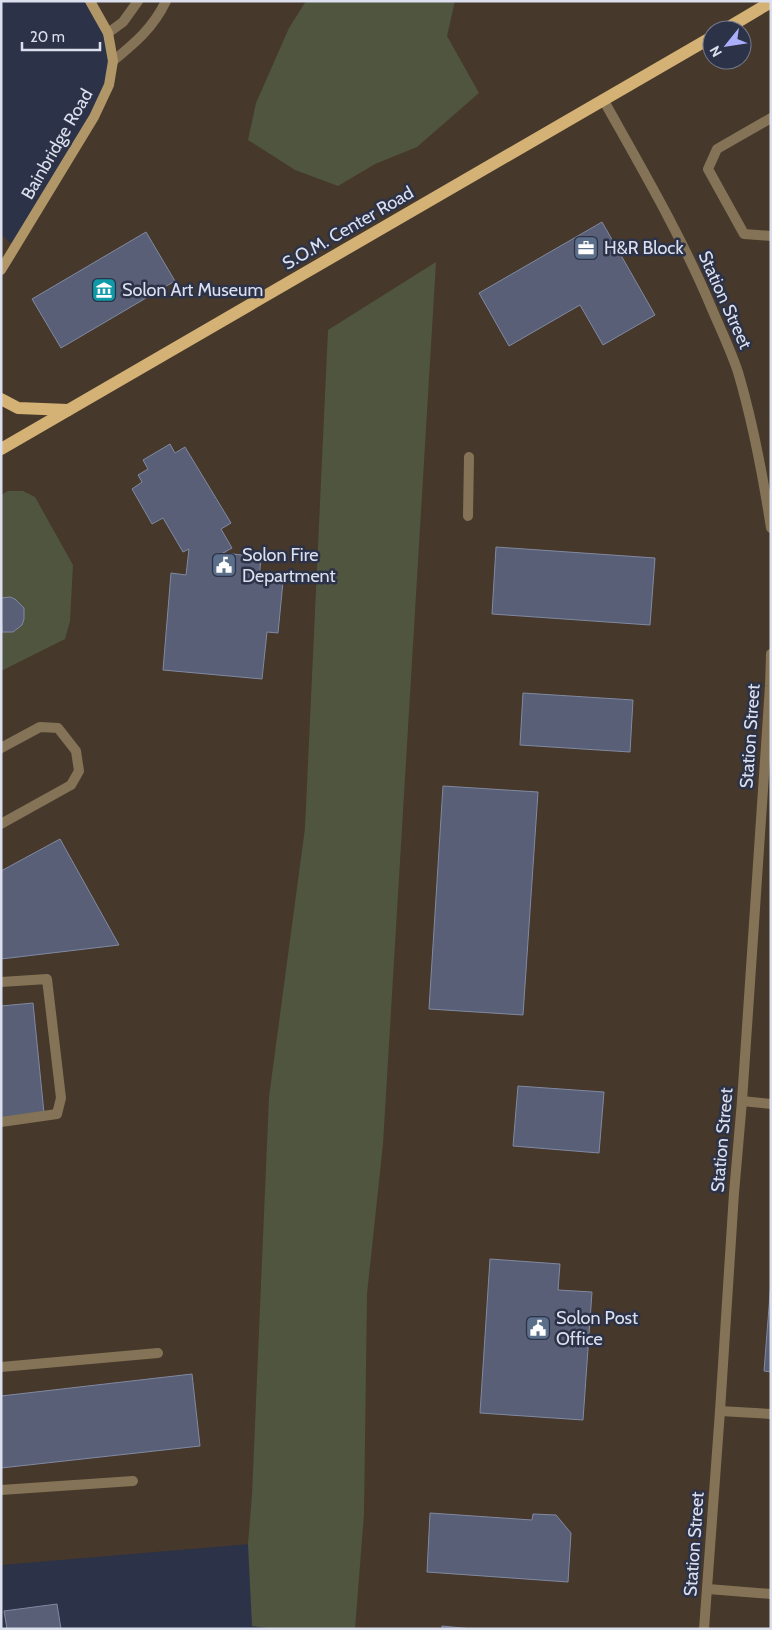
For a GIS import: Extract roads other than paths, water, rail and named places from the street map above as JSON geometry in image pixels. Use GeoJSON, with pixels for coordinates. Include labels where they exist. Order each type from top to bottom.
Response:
{"type":"FeatureCollection","features":[{"type":"Feature","properties":{"kind":"main road"},"geometry":{"type":"LineString","coordinates":[[741,20],[771,2]]}},
{"type":"Feature","properties":{"kind":"main road","name":"S.O.M. Center Road"},"geometry":{"type":"LineString","coordinates":[[1,449],[702,43]]}},
{"type":"Feature","properties":{"kind":"main road"},"geometry":{"type":"LineString","coordinates":[[1,398],[18,408],[68,410]]}},
{"type":"Feature","properties":{"kind":"street","name":"Bainbridge Road"},"geometry":{"type":"LineString","coordinates":[[1,270],[94,117],[109,85],[113,62],[108,33],[90,1]]}},
{"type":"Feature","properties":{"kind":"street"},"geometry":{"type":"LineString","coordinates":[[108,33],[123,22],[138,1]]}},
{"type":"Feature","properties":{"kind":"street"},"geometry":{"type":"LineString","coordinates":[[113,62],[144,35],[160,14],[166,1]]}},
{"type":"Feature","properties":{"kind":"street","name":"Station Street"},"geometry":{"type":"LineString","coordinates":[[604,100],[677,233],[730,351],[738,373],[767,485],[771,528]]}},
{"type":"Feature","properties":{"kind":"street"},"geometry":{"type":"LineString","coordinates":[[771,118],[717,149],[708,169],[744,234],[771,236]]}},
{"type":"Feature","properties":{"kind":"street"},"geometry":{"type":"LineString","coordinates":[[468,516],[469,458]]}},
{"type":"Feature","properties":{"kind":"street","name":"Station Street"},"geometry":{"type":"LineString","coordinates":[[704,1629],[734,1193],[768,757],[771,654]]}},
{"type":"Feature","properties":{"kind":"street"},"geometry":{"type":"LineString","coordinates":[[1,748],[40,727],[58,728],[76,750],[79,771],[71,785],[1,824]]}},
{"type":"Feature","properties":{"kind":"street"},"geometry":{"type":"LineString","coordinates":[[1,982],[47,978],[61,1098],[57,1114],[1,1122]]}},
{"type":"Feature","properties":{"kind":"street"},"geometry":{"type":"LineString","coordinates":[[742,1101],[771,1104]]}},
{"type":"Feature","properties":{"kind":"street"},"geometry":{"type":"LineString","coordinates":[[1,1367],[158,1353]]}},
{"type":"Feature","properties":{"kind":"street"},"geometry":{"type":"LineString","coordinates":[[720,1411],[771,1414]]}},
{"type":"Feature","properties":{"kind":"street"},"geometry":{"type":"LineString","coordinates":[[1,1490],[133,1481]]}},
{"type":"Feature","properties":{"kind":"street"},"geometry":{"type":"LineString","coordinates":[[708,1589],[771,1594]]}},
{"type":"Feature","properties":{"kind":"place","name":"H&R Block"},"geometry":{"type":"Point","coordinates":[586,248]}},
{"type":"Feature","properties":{"kind":"place","name":"Solon Art Museum"},"geometry":{"type":"Point","coordinates":[104,290]}},
{"type":"Feature","properties":{"kind":"place","name":"Solon Fire Department"},"geometry":{"type":"Point","coordinates":[224,565]}},
{"type":"Feature","properties":{"kind":"place","name":"Solon Post Office"},"geometry":{"type":"Point","coordinates":[538,1328]}}]}
